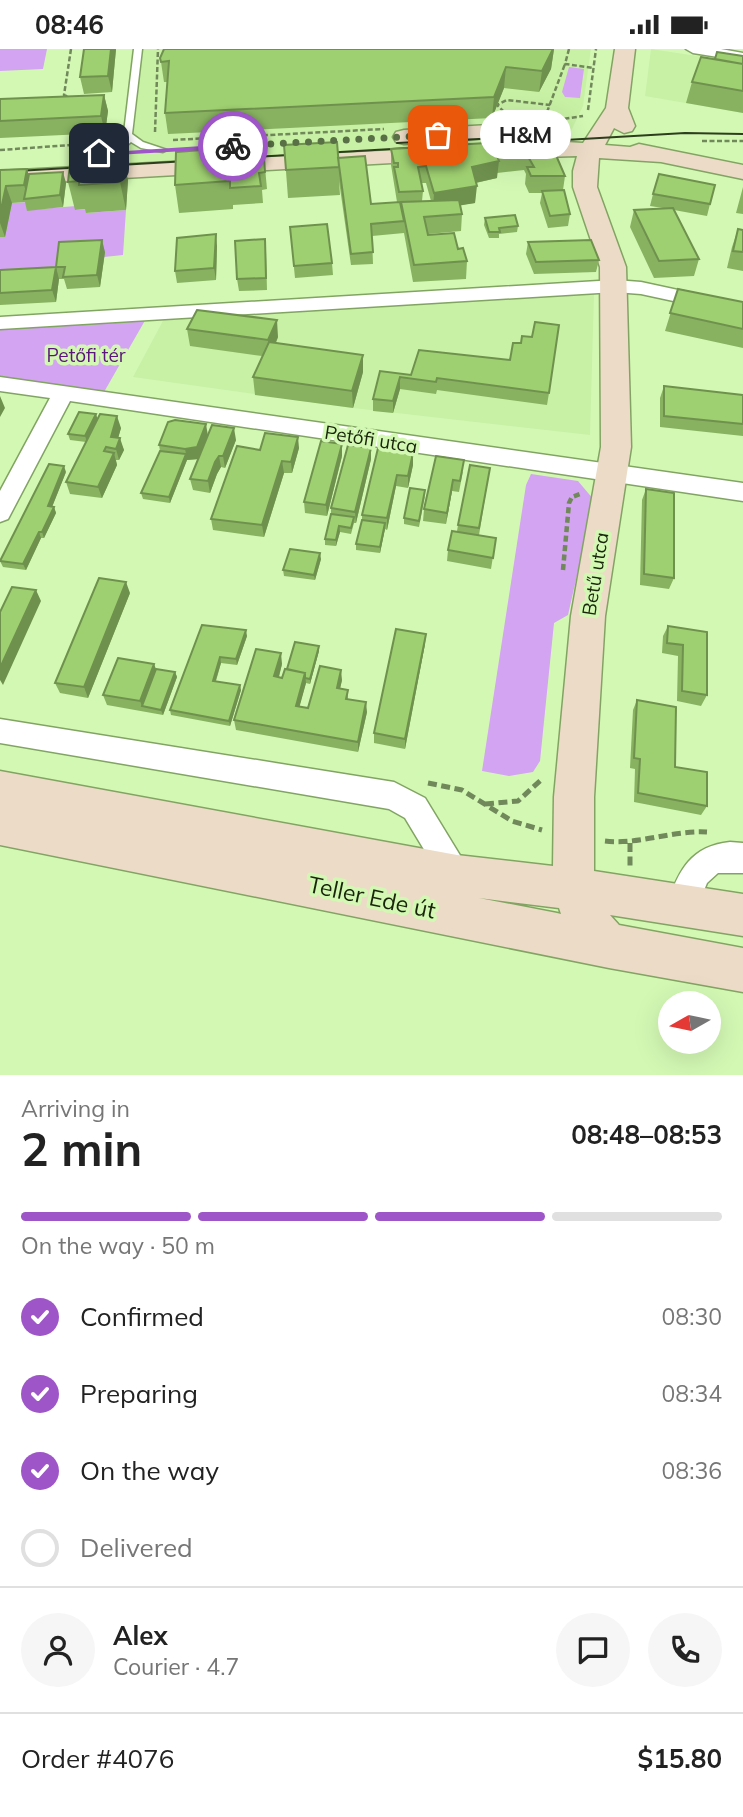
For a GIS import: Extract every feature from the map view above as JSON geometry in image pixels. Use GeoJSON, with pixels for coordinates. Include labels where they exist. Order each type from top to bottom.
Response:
{"type":"FeatureCollection","features":[{"type":"Feature","properties":{"kind":"main road"},"geometry":{"type":"LineString","coordinates":[[625,49],[617,108],[629,136],[659,156]]}},
{"type":"Feature","properties":{"kind":"main road"},"geometry":{"type":"LineString","coordinates":[[0,179],[526,150],[589,138],[617,108]]}},
{"type":"Feature","properties":{"kind":"main road"},"geometry":{"type":"LineString","coordinates":[[0,158],[162,143],[546,125],[563,127],[589,138],[659,156],[743,172]]}},
{"type":"Feature","properties":{"kind":"main road"},"geometry":{"type":"LineString","coordinates":[[584,184],[589,138]]}},
{"type":"Feature","properties":{"kind":"main road"},"geometry":{"type":"LineString","coordinates":[[526,150],[564,158],[584,184]]}},
{"type":"Feature","properties":{"kind":"main road"},"geometry":{"type":"LineString","coordinates":[[584,184],[592,183],[624,165],[659,156]]}},
{"type":"Feature","properties":{"kind":"main road","name":"Betű utca"},"geometry":{"type":"LineString","coordinates":[[584,184],[609,252],[615,286],[616,447],[588,616],[574,797],[575,889],[579,906],[590,925],[610,946]]}},
{"type":"Feature","properties":{"kind":"main road","name":"Teller Ede út"},"geometry":{"type":"LineString","coordinates":[[0,789],[457,875],[683,904],[743,915]]}},
{"type":"Feature","properties":{"kind":"main road","name":"Teller Ede út"},"geometry":{"type":"LineString","coordinates":[[0,826],[239,870],[610,946],[743,970]]}},
{"type":"Feature","properties":{"kind":"street"},"geometry":{"type":"LineString","coordinates":[[693,49],[743,57]]}},
{"type":"Feature","properties":{"kind":"street"},"geometry":{"type":"LineString","coordinates":[[0,323],[615,286],[641,288],[743,310]]}},
{"type":"Feature","properties":{"kind":"street","name":"Petőfi utca"},"geometry":{"type":"LineString","coordinates":[[0,384],[743,492]]}},
{"type":"Feature","properties":{"kind":"street"},"geometry":{"type":"LineString","coordinates":[[0,513],[64,392]]}},
{"type":"Feature","properties":{"kind":"street","name":"Teller Ede út"},"geometry":{"type":"LineString","coordinates":[[0,730],[394,796],[415,808],[457,875]]}},
{"type":"Feature","properties":{"kind":"street"},"geometry":{"type":"LineString","coordinates":[[683,904],[695,873],[707,861],[728,856],[743,859]]}},
{"type":"Feature","properties":{"kind":"lane"},"geometry":{"type":"LineString","coordinates":[[94,149],[117,149],[127,142],[138,49]]}},
{"type":"Feature","properties":{"kind":"lane"},"geometry":{"type":"LineString","coordinates":[[128,135],[143,146],[162,143]]}},
{"type":"Feature","properties":{"kind":"path"},"geometry":{"type":"LineString","coordinates":[[71,49],[64,95],[76,101]]}},
{"type":"Feature","properties":{"kind":"path"},"geometry":{"type":"LineString","coordinates":[[158,49],[162,143],[390,129]]}},
{"type":"Feature","properties":{"kind":"path"},"geometry":{"type":"LineString","coordinates":[[569,49],[546,125],[586,114],[596,49]]}},
{"type":"Feature","properties":{"kind":"path"},"geometry":{"type":"LineString","coordinates":[[565,64],[594,68]]}},
{"type":"Feature","properties":{"kind":"path"},"geometry":{"type":"LineString","coordinates":[[497,105],[507,100],[550,105]]}},
{"type":"Feature","properties":{"kind":"path"},"geometry":{"type":"LineString","coordinates":[[0,150],[94,149]]}},
{"type":"Feature","properties":{"kind":"shaded area"},"geometry":{"type":"Polygon","coordinates":[[[132,49],[591,49],[583,106],[561,152],[118,177],[132,49]]]}},
{"type":"Feature","properties":{"kind":"shaded area"},"geometry":{"type":"Polygon","coordinates":[[[651,49],[743,63],[743,113],[645,96],[651,49]]]}},
{"type":"Feature","properties":{"kind":"shaded area"},"geometry":{"type":"Polygon","coordinates":[[[594,294],[590,435],[353,408],[133,377],[166,315],[594,294]]]}},
{"type":"Feature","properties":{"kind":"green space"},"geometry":{"type":"Polygon","coordinates":[[[0,49],[47,49],[43,69],[0,71],[0,49]]]}},
{"type":"Feature","properties":{"kind":"green space"},"geometry":{"type":"Polygon","coordinates":[[[569,67],[584,69],[580,98],[565,97],[562,92],[569,67]]]}},
{"type":"Feature","properties":{"kind":"green space"},"geometry":{"type":"Polygon","coordinates":[[[29,202],[28,210],[76,206],[76,210],[87,209],[87,213],[126,210],[123,255],[104,257],[59,279],[0,282],[0,237],[5,236],[12,203],[29,202]]]}},
{"type":"Feature","properties":{"kind":"green space","name":"Petőfi tér"},"geometry":{"type":"Polygon","coordinates":[[[147,317],[104,392],[0,377],[0,326],[147,317]]]}},
{"type":"Feature","properties":{"kind":"green space"},"geometry":{"type":"Polygon","coordinates":[[[531,474],[578,481],[594,500],[568,615],[554,623],[540,761],[533,772],[509,776],[482,771],[526,485],[531,474]]]}},
{"type":"Feature","properties":{"kind":"building"},"geometry":{"type":"Polygon","coordinates":[[[84,49],[111,49],[108,76],[80,77],[84,49]]]}},
{"type":"Feature","properties":{"kind":"building"},"geometry":{"type":"Polygon","coordinates":[[[164,49],[553,49],[542,71],[506,67],[494,97],[165,113],[169,61],[161,62],[164,49]]]}},
{"type":"Feature","properties":{"kind":"building"},"geometry":{"type":"Polygon","coordinates":[[[717,52],[743,56],[743,64],[715,59],[717,52]]]}},
{"type":"Feature","properties":{"kind":"building"},"geometry":{"type":"Polygon","coordinates":[[[701,57],[743,64],[743,91],[692,82],[701,57]]]}},
{"type":"Feature","properties":{"kind":"building"},"geometry":{"type":"Polygon","coordinates":[[[104,95],[101,116],[0,121],[0,99],[104,95]]]}},
{"type":"Feature","properties":{"kind":"building"},"geometry":{"type":"Polygon","coordinates":[[[549,139],[565,176],[531,176],[527,167],[534,167],[526,153],[497,156],[499,161],[472,167],[477,186],[434,193],[426,166],[418,167],[423,191],[399,192],[394,167],[398,167],[398,163],[394,163],[391,149],[549,139]]]}},
{"type":"Feature","properties":{"kind":"building"},"geometry":{"type":"Polygon","coordinates":[[[337,142],[339,167],[286,170],[284,145],[337,142]]]}},
{"type":"Feature","properties":{"kind":"building"},"geometry":{"type":"Polygon","coordinates":[[[229,148],[229,181],[175,185],[176,152],[229,148]]]}},
{"type":"Feature","properties":{"kind":"building"},"geometry":{"type":"Polygon","coordinates":[[[122,153],[120,182],[79,185],[79,181],[68,182],[71,156],[122,153]]]}},
{"type":"Feature","properties":{"kind":"building"},"geometry":{"type":"Polygon","coordinates":[[[365,156],[371,204],[400,202],[404,221],[371,224],[373,252],[351,254],[338,158],[365,156]]]}},
{"type":"Feature","properties":{"kind":"building"},"geometry":{"type":"Polygon","coordinates":[[[264,157],[265,172],[259,173],[261,186],[230,188],[230,159],[264,157]]]}},
{"type":"Feature","properties":{"kind":"building"},"geometry":{"type":"Polygon","coordinates":[[[27,169],[24,185],[6,186],[0,214],[0,170],[27,169]]]}},
{"type":"Feature","properties":{"kind":"building"},"geometry":{"type":"Polygon","coordinates":[[[63,172],[60,195],[24,199],[29,174],[63,172]]]}},
{"type":"Feature","properties":{"kind":"building"},"geometry":{"type":"Polygon","coordinates":[[[659,174],[715,185],[710,204],[653,194],[659,174]]]}},
{"type":"Feature","properties":{"kind":"building"},"geometry":{"type":"Polygon","coordinates":[[[564,190],[570,214],[550,216],[542,191],[564,190]]]}},
{"type":"Feature","properties":{"kind":"building"},"geometry":{"type":"Polygon","coordinates":[[[459,200],[462,214],[424,217],[428,235],[454,233],[458,249],[463,248],[467,261],[414,265],[401,202],[459,200]]]}},
{"type":"Feature","properties":{"kind":"building"},"geometry":{"type":"Polygon","coordinates":[[[673,208],[699,259],[659,261],[634,210],[673,208]]]}},
{"type":"Feature","properties":{"kind":"building"},"geometry":{"type":"Polygon","coordinates":[[[515,215],[518,226],[499,228],[500,232],[489,232],[485,218],[515,215]]]}},
{"type":"Feature","properties":{"kind":"building"},"geometry":{"type":"Polygon","coordinates":[[[327,224],[332,263],[294,266],[290,227],[327,224]]]}},
{"type":"Feature","properties":{"kind":"building"},"geometry":{"type":"Polygon","coordinates":[[[738,229],[743,230],[743,252],[733,251],[738,229]]]}},
{"type":"Feature","properties":{"kind":"building"},"geometry":{"type":"Polygon","coordinates":[[[216,234],[214,268],[175,271],[177,238],[216,234]]]}},
{"type":"Feature","properties":{"kind":"building"},"geometry":{"type":"Polygon","coordinates":[[[265,239],[266,278],[237,279],[235,241],[265,239]]]}},
{"type":"Feature","properties":{"kind":"building"},"geometry":{"type":"Polygon","coordinates":[[[102,240],[97,275],[63,277],[65,267],[56,267],[59,242],[102,240]]]}},
{"type":"Feature","properties":{"kind":"building"},"geometry":{"type":"Polygon","coordinates":[[[591,240],[599,260],[536,262],[528,242],[591,240]]]}},
{"type":"Feature","properties":{"kind":"building"},"geometry":{"type":"Polygon","coordinates":[[[56,267],[52,290],[0,293],[0,270],[56,267]]]}},
{"type":"Feature","properties":{"kind":"building"},"geometry":{"type":"Polygon","coordinates":[[[678,289],[743,302],[743,329],[670,313],[678,289]]]}},
{"type":"Feature","properties":{"kind":"building"},"geometry":{"type":"Polygon","coordinates":[[[197,310],[277,320],[268,340],[187,329],[197,310]]]}},
{"type":"Feature","properties":{"kind":"building"},"geometry":{"type":"Polygon","coordinates":[[[535,322],[559,325],[549,393],[437,378],[436,382],[400,377],[393,401],[373,399],[380,371],[411,375],[419,350],[510,360],[513,343],[521,343],[522,336],[532,337],[535,322]]]}},
{"type":"Feature","properties":{"kind":"building"},"geometry":{"type":"Polygon","coordinates":[[[269,342],[363,355],[352,391],[253,377],[269,342]]]}},
{"type":"Feature","properties":{"kind":"building"},"geometry":{"type":"Polygon","coordinates":[[[664,386],[743,395],[743,424],[664,416],[664,386]]]}},
{"type":"Feature","properties":{"kind":"building"},"geometry":{"type":"Polygon","coordinates":[[[79,412],[96,414],[85,436],[68,434],[79,412]]]}},
{"type":"Feature","properties":{"kind":"building"},"geometry":{"type":"Polygon","coordinates":[[[100,414],[117,416],[111,437],[120,438],[116,449],[106,447],[104,451],[114,453],[98,487],[66,482],[100,414]]]}},
{"type":"Feature","properties":{"kind":"building"},"geometry":{"type":"Polygon","coordinates":[[[175,420],[206,424],[197,447],[185,449],[159,445],[168,422],[175,420]]]}},
{"type":"Feature","properties":{"kind":"building"},"geometry":{"type":"Polygon","coordinates":[[[212,425],[234,428],[223,456],[219,456],[215,462],[208,481],[190,479],[212,425]]]}},
{"type":"Feature","properties":{"kind":"building"},"geometry":{"type":"Polygon","coordinates":[[[265,433],[298,437],[291,462],[282,461],[262,525],[211,519],[237,446],[260,450],[265,433]]]}},
{"type":"Feature","properties":{"kind":"building"},"geometry":{"type":"Polygon","coordinates":[[[321,441],[342,444],[326,505],[304,502],[321,441]]]}},
{"type":"Feature","properties":{"kind":"building"},"geometry":{"type":"Polygon","coordinates":[[[348,445],[371,448],[355,512],[331,508],[348,445]]]}},
{"type":"Feature","properties":{"kind":"building"},"geometry":{"type":"Polygon","coordinates":[[[378,448],[413,453],[408,476],[397,475],[387,518],[362,515],[378,448]]]}},
{"type":"Feature","properties":{"kind":"building"},"geometry":{"type":"Polygon","coordinates":[[[160,451],[186,454],[169,497],[141,493],[160,451]]]}},
{"type":"Feature","properties":{"kind":"building"},"geometry":{"type":"Polygon","coordinates":[[[436,456],[464,460],[460,481],[453,480],[447,513],[424,509],[436,456]]]}},
{"type":"Feature","properties":{"kind":"building"},"geometry":{"type":"Polygon","coordinates":[[[49,464],[64,466],[48,506],[54,507],[42,532],[39,532],[23,564],[0,561],[49,464]]]}},
{"type":"Feature","properties":{"kind":"building"},"geometry":{"type":"Polygon","coordinates":[[[470,465],[490,468],[479,528],[458,525],[470,465]]]}},
{"type":"Feature","properties":{"kind":"building"},"geometry":{"type":"Polygon","coordinates":[[[410,488],[425,490],[419,521],[404,518],[410,488]]]}},
{"type":"Feature","properties":{"kind":"building"},"geometry":{"type":"Polygon","coordinates":[[[646,489],[674,493],[674,578],[644,574],[646,489]]]}},
{"type":"Feature","properties":{"kind":"building"},"geometry":{"type":"Polygon","coordinates":[[[331,514],[354,517],[351,528],[339,526],[336,540],[325,539],[331,514]]]}},
{"type":"Feature","properties":{"kind":"building"},"geometry":{"type":"Polygon","coordinates":[[[362,520],[385,523],[380,547],[356,544],[362,520]]]}},
{"type":"Feature","properties":{"kind":"building"},"geometry":{"type":"Polygon","coordinates":[[[452,531],[496,538],[493,558],[448,550],[452,531]]]}},
{"type":"Feature","properties":{"kind":"building"},"geometry":{"type":"Polygon","coordinates":[[[290,549],[320,553],[314,575],[283,570],[290,549]]]}},
{"type":"Feature","properties":{"kind":"building"},"geometry":{"type":"Polygon","coordinates":[[[99,578],[126,582],[84,687],[55,683],[99,578]]]}},
{"type":"Feature","properties":{"kind":"building"},"geometry":{"type":"Polygon","coordinates":[[[12,587],[36,590],[0,668],[0,612],[12,587]]]}},
{"type":"Feature","properties":{"kind":"building"},"geometry":{"type":"Polygon","coordinates":[[[202,625],[246,630],[236,659],[220,657],[213,681],[240,685],[229,721],[170,710],[202,625]]]}},
{"type":"Feature","properties":{"kind":"building"},"geometry":{"type":"Polygon","coordinates":[[[668,626],[707,632],[707,695],[682,691],[683,645],[667,643],[668,626]]]}},
{"type":"Feature","properties":{"kind":"building"},"geometry":{"type":"Polygon","coordinates":[[[396,629],[426,634],[405,739],[374,733],[396,629]]]}},
{"type":"Feature","properties":{"kind":"building"},"geometry":{"type":"Polygon","coordinates":[[[295,642],[319,646],[310,679],[305,678],[305,673],[287,669],[295,642]]]}},
{"type":"Feature","properties":{"kind":"building"},"geometry":{"type":"Polygon","coordinates":[[[256,649],[281,653],[274,676],[282,678],[285,669],[305,673],[296,706],[308,708],[320,666],[341,670],[337,688],[348,690],[346,699],[366,702],[358,742],[234,720],[256,649]]]}},
{"type":"Feature","properties":{"kind":"building"},"geometry":{"type":"Polygon","coordinates":[[[118,658],[154,664],[140,701],[103,695],[118,658]]]}},
{"type":"Feature","properties":{"kind":"building"},"geometry":{"type":"Polygon","coordinates":[[[156,669],[175,672],[161,710],[142,706],[156,669]]]}},
{"type":"Feature","properties":{"kind":"building"},"geometry":{"type":"Polygon","coordinates":[[[637,700],[676,707],[675,767],[707,772],[707,806],[638,793],[640,759],[634,758],[637,700]]]}},
{"type":"Feature","properties":{"kind":"tram line"},"geometry":{"type":"LineString","coordinates":[[531,142],[685,133],[743,134]]}},
{"type":"Feature","properties":{"kind":"tram line"},"geometry":{"type":"LineString","coordinates":[[397,143],[540,136]]}},
{"type":"Feature","properties":{"kind":"tram line"},"geometry":{"type":"LineString","coordinates":[[0,172],[409,148]]}},
{"type":"Feature","properties":{"kind":"way so far"},"geometry":{"type":"LineString","coordinates":[[233,146],[438,135]]}},
{"type":"Feature","properties":{"kind":"place","name":"H&M"},"geometry":{"type":"Point","coordinates":[438,135]}},
{"type":"Feature","properties":{"kind":"route"},"geometry":{"type":"LineString","coordinates":[[99,153],[233,146]]}}]}
